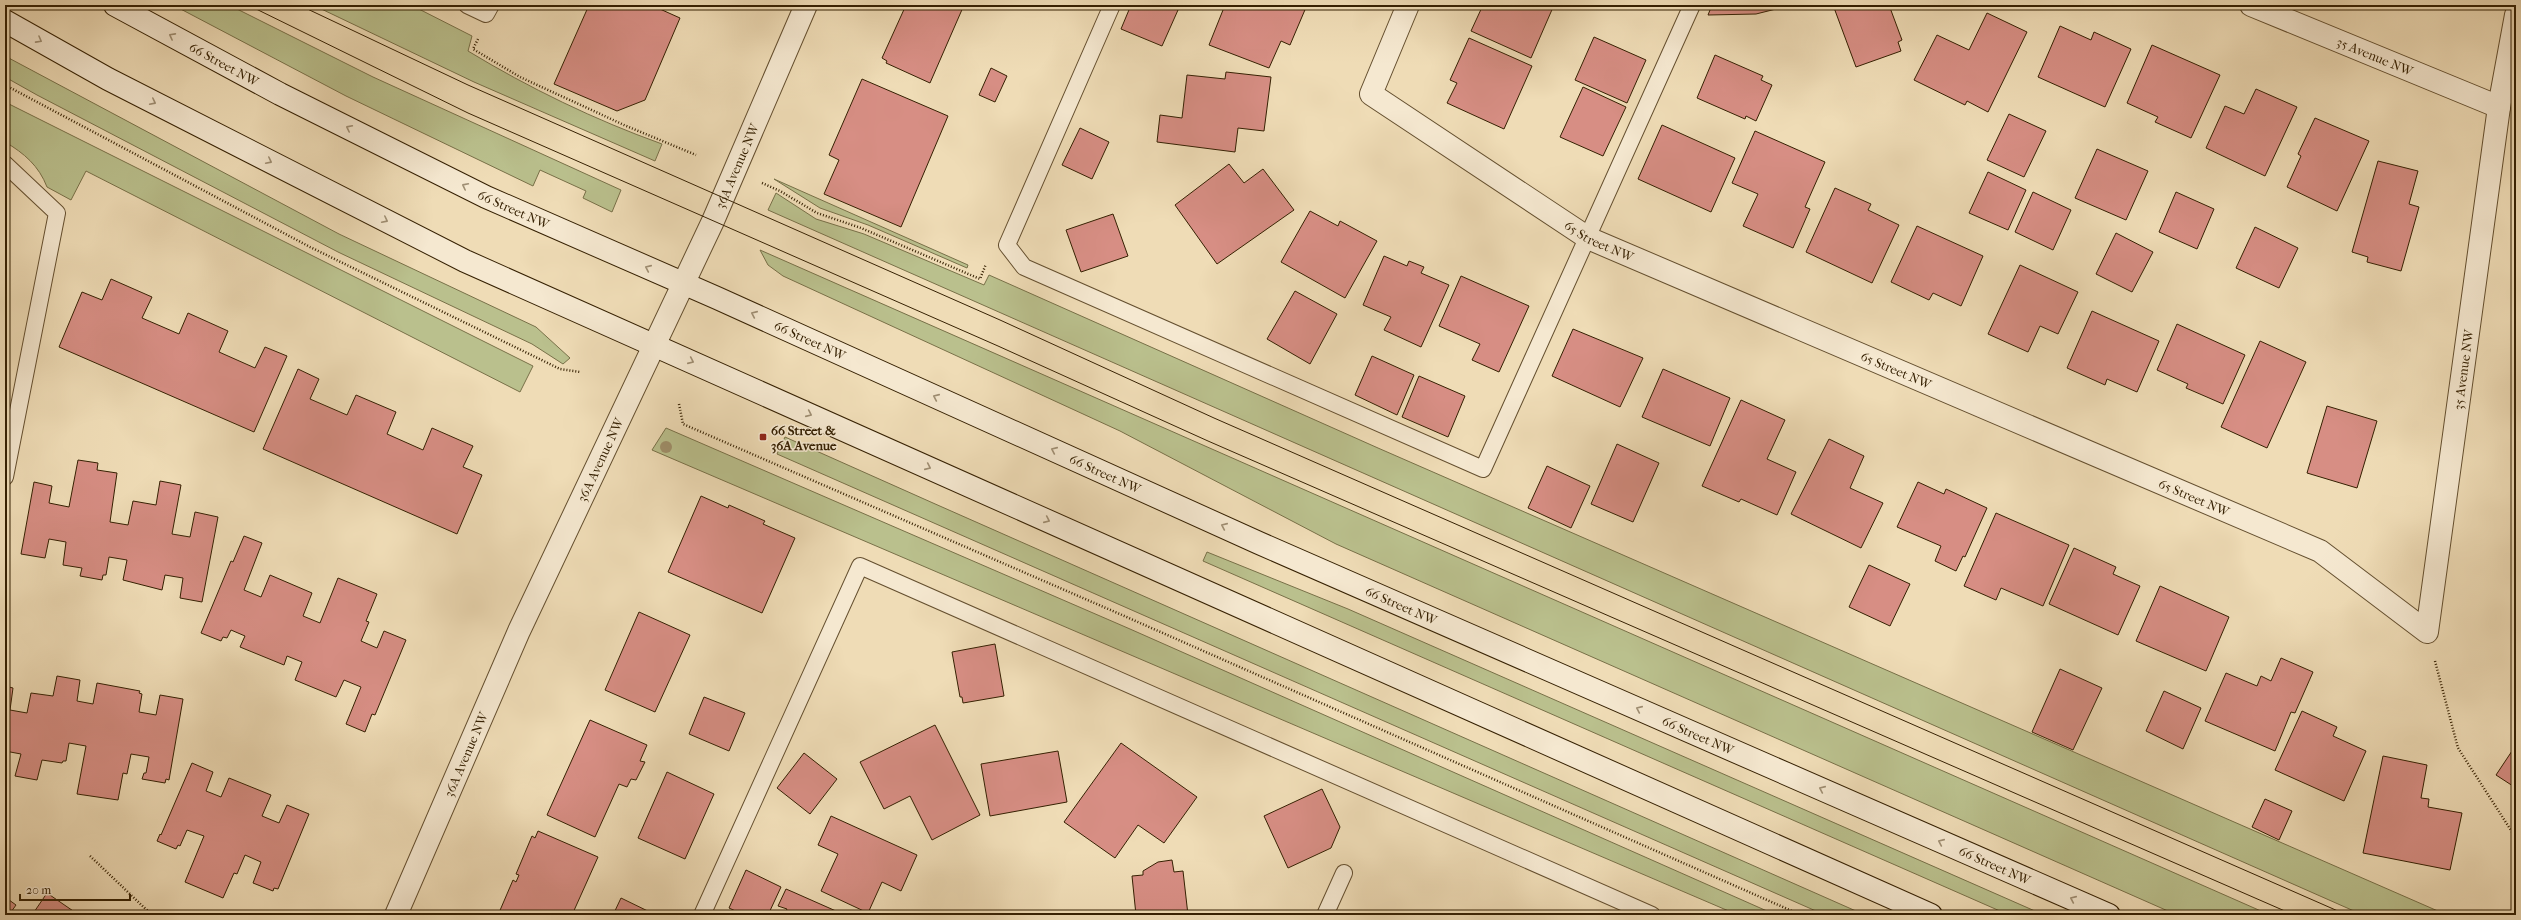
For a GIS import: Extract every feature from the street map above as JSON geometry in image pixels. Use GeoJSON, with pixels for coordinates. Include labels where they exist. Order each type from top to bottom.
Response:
{"type":"FeatureCollection","features":[{"type":"Feature","properties":{"kind":"main road","name":"66 Street NW"},"geometry":{"type":"LineString","coordinates":[[115,5],[280,94],[486,197],[684,283],[1260,542],[2109,915]]}},
{"type":"Feature","properties":{"kind":"main road","name":"36A Avenue NW"},"geometry":{"type":"LineString","coordinates":[[396,915],[519,632],[724,197],[806,5]]}},
{"type":"Feature","properties":{"kind":"main road","name":"65 Street NW"},"geometry":{"type":"LineString","coordinates":[[1408,5],[1371,94],[1588,238],[2320,551],[2427,632]]}},
{"type":"Feature","properties":{"kind":"main road","name":"35 Avenue NW"},"geometry":{"type":"LineString","coordinates":[[2251,5],[2499,107]]}},
{"type":"Feature","properties":{"kind":"main road","name":"35 Avenue NW"},"geometry":{"type":"LineString","coordinates":[[2427,632],[2499,107],[2516,15]]}},
{"type":"Feature","properties":{"kind":"main road"},"geometry":{"type":"LineString","coordinates":[[5,21],[108,79],[465,261],[1931,915]]}},
{"type":"Feature","properties":{"kind":"lane"},"geometry":{"type":"LineString","coordinates":[[467,5],[486,14],[490,5]]}},
{"type":"Feature","properties":{"kind":"lane"},"geometry":{"type":"LineString","coordinates":[[1112,5],[1007,245],[1024,267],[1482,469],[1588,238],[1692,5]]}},
{"type":"Feature","properties":{"kind":"lane"},"geometry":{"type":"LineString","coordinates":[[5,164],[57,213],[5,477]]}},
{"type":"Feature","properties":{"kind":"lane"},"geometry":{"type":"LineString","coordinates":[[702,915],[860,566],[1652,915]]}},
{"type":"Feature","properties":{"kind":"lane"},"geometry":{"type":"LineString","coordinates":[[1325,915],[1344,873]]}},
{"type":"Feature","properties":{"kind":"path"},"geometry":{"type":"LineString","coordinates":[[478,39],[473,49],[508,70],[624,125],[696,155]]}},
{"type":"Feature","properties":{"kind":"path"},"geometry":{"type":"LineString","coordinates":[[5,85],[310,247],[560,369],[580,372]]}},
{"type":"Feature","properties":{"kind":"path"},"geometry":{"type":"LineString","coordinates":[[759,182],[780,191],[817,213],[861,228],[980,279],[990,256],[1007,245]]}},
{"type":"Feature","properties":{"kind":"path"},"geometry":{"type":"LineString","coordinates":[[679,404],[682,424],[1129,618],[1801,915]]}},
{"type":"Feature","properties":{"kind":"path"},"geometry":{"type":"LineString","coordinates":[[2427,632],[2458,748],[2516,838]]}},
{"type":"Feature","properties":{"kind":"path"},"geometry":{"type":"LineString","coordinates":[[90,856],[152,915]]}},
{"type":"Feature","properties":{"kind":"green space"},"geometry":{"type":"Polygon","coordinates":[[[173,5],[229,5],[373,77],[621,190],[612,212],[583,198],[586,191],[540,170],[533,186],[346,96],[173,5]]]}},
{"type":"Feature","properties":{"kind":"green space"},"geometry":{"type":"Polygon","coordinates":[[[313,5],[411,5],[472,36],[468,51],[491,65],[587,114],[662,144],[655,161],[474,82],[313,5]]]}},
{"type":"Feature","properties":{"kind":"green space"},"geometry":{"type":"Polygon","coordinates":[[[5,56],[339,234],[536,327],[570,358],[563,364],[532,344],[338,252],[37,95],[5,77],[5,56]]]}},
{"type":"Feature","properties":{"kind":"green space"},"geometry":{"type":"Polygon","coordinates":[[[5,102],[533,366],[520,392],[86,171],[71,200],[47,187],[44,179],[35,166],[25,156],[5,142],[5,102]]]}},
{"type":"Feature","properties":{"kind":"green space"},"geometry":{"type":"Polygon","coordinates":[[[774,179],[968,265],[967,268],[868,225],[820,208],[774,179]]]}},
{"type":"Feature","properties":{"kind":"green space"},"geometry":{"type":"Polygon","coordinates":[[[776,193],[816,219],[864,234],[984,285],[989,275],[1378,448],[2447,915],[2363,915],[768,210],[776,193]]]}},
{"type":"Feature","properties":{"kind":"green space"},"geometry":{"type":"Polygon","coordinates":[[[760,250],[2270,915],[2177,915],[1336,544],[1120,431],[783,276],[768,265],[760,250]]]}},
{"type":"Feature","properties":{"kind":"green space"},"geometry":{"type":"Polygon","coordinates":[[[666,428],[1130,629],[1776,915],[1738,915],[652,450],[666,428]]]}},
{"type":"Feature","properties":{"kind":"green space"},"geometry":{"type":"Polygon","coordinates":[[[785,437],[1865,915],[1825,915],[777,454],[785,437]]]}},
{"type":"Feature","properties":{"kind":"green space"},"geometry":{"type":"Polygon","coordinates":[[[1207,552],[1348,609],[2044,915],[2009,915],[1203,561],[1207,552]]]}},
{"type":"Feature","properties":{"kind":"building"},"geometry":{"type":"Polygon","coordinates":[[[589,5],[651,5],[680,18],[645,100],[617,111],[554,84],[589,5]]]}},
{"type":"Feature","properties":{"kind":"building"},"geometry":{"type":"Polygon","coordinates":[[[906,5],[964,5],[930,83],[886,63],[887,61],[882,58],[906,5]]]}},
{"type":"Feature","properties":{"kind":"building"},"geometry":{"type":"Polygon","coordinates":[[[1131,5],[1165,5],[1178,10],[1162,46],[1121,29],[1131,5]]]}},
{"type":"Feature","properties":{"kind":"building"},"geometry":{"type":"Polygon","coordinates":[[[1225,5],[1307,5],[1290,45],[1281,41],[1269,68],[1209,45],[1225,5]]]}},
{"type":"Feature","properties":{"kind":"building"},"geometry":{"type":"Polygon","coordinates":[[[1483,5],[1554,5],[1531,58],[1471,31],[1483,5]]]}},
{"type":"Feature","properties":{"kind":"building"},"geometry":{"type":"Polygon","coordinates":[[[1712,5],[1779,5],[1780,8],[1756,14],[1708,15],[1712,5]]]}},
{"type":"Feature","properties":{"kind":"building"},"geometry":{"type":"Polygon","coordinates":[[[1833,5],[1889,5],[1902,40],[1898,42],[1901,51],[1856,67],[1833,5]]]}},
{"type":"Feature","properties":{"kind":"building"},"geometry":{"type":"Polygon","coordinates":[[[1987,13],[2027,32],[1988,112],[1967,101],[1965,105],[1914,80],[1937,35],[1969,50],[1987,13]]]}},
{"type":"Feature","properties":{"kind":"building"},"geometry":{"type":"Polygon","coordinates":[[[2060,26],[2091,40],[2094,32],[2131,49],[2105,107],[2038,77],[2060,26]]]}},
{"type":"Feature","properties":{"kind":"building"},"geometry":{"type":"Polygon","coordinates":[[[1594,37],[1646,60],[1627,103],[1575,80],[1594,37]]]}},
{"type":"Feature","properties":{"kind":"building"},"geometry":{"type":"Polygon","coordinates":[[[1469,38],[1532,66],[1504,129],[1447,103],[1457,83],[1450,80],[1469,38]]]}},
{"type":"Feature","properties":{"kind":"building"},"geometry":{"type":"Polygon","coordinates":[[[2152,45],[2220,75],[2191,138],[2155,122],[2158,117],[2127,103],[2152,45]]]}},
{"type":"Feature","properties":{"kind":"building"},"geometry":{"type":"Polygon","coordinates":[[[1715,55],[1763,76],[1761,80],[1772,85],[1756,121],[1746,116],[1745,119],[1697,98],[1715,55]]]}},
{"type":"Feature","properties":{"kind":"building"},"geometry":{"type":"Polygon","coordinates":[[[991,68],[1007,76],[995,102],[979,95],[991,68]]]}},
{"type":"Feature","properties":{"kind":"building"},"geometry":{"type":"Polygon","coordinates":[[[1226,72],[1271,77],[1264,131],[1238,128],[1235,152],[1157,142],[1160,115],[1182,118],[1187,75],[1225,79],[1226,72]]]}},
{"type":"Feature","properties":{"kind":"building"},"geometry":{"type":"Polygon","coordinates":[[[862,79],[948,116],[901,227],[824,194],[839,160],[829,155],[862,79]]]}},
{"type":"Feature","properties":{"kind":"building"},"geometry":{"type":"Polygon","coordinates":[[[1583,87],[1626,107],[1603,156],[1560,137],[1583,87]]]}},
{"type":"Feature","properties":{"kind":"building"},"geometry":{"type":"Polygon","coordinates":[[[2256,89],[2297,107],[2265,176],[2206,148],[2225,106],[2244,114],[2256,89]]]}},
{"type":"Feature","properties":{"kind":"building"},"geometry":{"type":"Polygon","coordinates":[[[2009,114],[2046,131],[2024,177],[1987,160],[2009,114]]]}},
{"type":"Feature","properties":{"kind":"building"},"geometry":{"type":"Polygon","coordinates":[[[2315,118],[2369,141],[2337,211],[2287,187],[2301,156],[2298,154],[2315,118]]]}},
{"type":"Feature","properties":{"kind":"building"},"geometry":{"type":"Polygon","coordinates":[[[1662,125],[1735,158],[1711,212],[1638,179],[1662,125]]]}},
{"type":"Feature","properties":{"kind":"building"},"geometry":{"type":"Polygon","coordinates":[[[1080,128],[1109,142],[1092,179],[1062,165],[1080,128]]]}},
{"type":"Feature","properties":{"kind":"building"},"geometry":{"type":"Polygon","coordinates":[[[1755,131],[1825,162],[1805,207],[1810,209],[1793,248],[1743,226],[1758,194],[1732,183],[1755,131]]]}},
{"type":"Feature","properties":{"kind":"building"},"geometry":{"type":"Polygon","coordinates":[[[2097,149],[2148,171],[2126,220],[2075,198],[2097,149]]]}},
{"type":"Feature","properties":{"kind":"building"},"geometry":{"type":"Polygon","coordinates":[[[2378,161],[2418,171],[2409,204],[2419,207],[2401,271],[2367,262],[2368,257],[2352,252],[2378,161]]]}},
{"type":"Feature","properties":{"kind":"building"},"geometry":{"type":"Polygon","coordinates":[[[1229,164],[1244,183],[1263,169],[1294,210],[1217,264],[1175,205],[1229,164]]]}},
{"type":"Feature","properties":{"kind":"building"},"geometry":{"type":"Polygon","coordinates":[[[1988,172],[2026,190],[2008,230],[1969,213],[1988,172]]]}},
{"type":"Feature","properties":{"kind":"building"},"geometry":{"type":"Polygon","coordinates":[[[1835,188],[1871,204],[1868,210],[1899,225],[1872,283],[1806,252],[1835,188]]]}},
{"type":"Feature","properties":{"kind":"building"},"geometry":{"type":"Polygon","coordinates":[[[2033,192],[2071,210],[2053,250],[2015,232],[2033,192]]]}},
{"type":"Feature","properties":{"kind":"building"},"geometry":{"type":"Polygon","coordinates":[[[2176,192],[2214,209],[2197,249],[2159,232],[2176,192]]]}},
{"type":"Feature","properties":{"kind":"building"},"geometry":{"type":"Polygon","coordinates":[[[1310,211],[1338,226],[1340,221],[1377,241],[1345,298],[1281,262],[1310,211]]]}},
{"type":"Feature","properties":{"kind":"building"},"geometry":{"type":"Polygon","coordinates":[[[1113,214],[1128,256],[1081,272],[1066,230],[1113,214]]]}},
{"type":"Feature","properties":{"kind":"building"},"geometry":{"type":"Polygon","coordinates":[[[1917,226],[1983,256],[1961,306],[1933,293],[1929,300],[1891,282],[1917,226]]]}},
{"type":"Feature","properties":{"kind":"building"},"geometry":{"type":"Polygon","coordinates":[[[2255,227],[2298,248],[2279,288],[2236,268],[2255,227]]]}},
{"type":"Feature","properties":{"kind":"building"},"geometry":{"type":"Polygon","coordinates":[[[2116,233],[2153,252],[2132,292],[2096,274],[2116,233]]]}},
{"type":"Feature","properties":{"kind":"building"},"geometry":{"type":"Polygon","coordinates":[[[1384,256],[1407,266],[1409,261],[1424,267],[1421,273],[1449,285],[1421,347],[1384,330],[1391,317],[1363,305],[1384,256]]]}},
{"type":"Feature","properties":{"kind":"building"},"geometry":{"type":"Polygon","coordinates":[[[2020,265],[2078,292],[2058,334],[2040,326],[2028,352],[1988,334],[2020,265]]]}},
{"type":"Feature","properties":{"kind":"building"},"geometry":{"type":"Polygon","coordinates":[[[1461,276],[1529,306],[1499,372],[1472,360],[1480,344],[1439,326],[1461,276]]]}},
{"type":"Feature","properties":{"kind":"building"},"geometry":{"type":"Polygon","coordinates":[[[111,279],[152,297],[142,318],[179,334],[188,313],[228,331],[219,352],[255,368],[265,347],[287,356],[254,432],[59,347],[82,292],[102,300],[111,279]]]}},
{"type":"Feature","properties":{"kind":"building"},"geometry":{"type":"Polygon","coordinates":[[[1295,291],[1337,314],[1310,364],[1267,339],[1295,291]]]}},
{"type":"Feature","properties":{"kind":"building"},"geometry":{"type":"Polygon","coordinates":[[[2092,311],[2159,341],[2137,392],[2107,379],[2105,385],[2067,368],[2092,311]]]}},
{"type":"Feature","properties":{"kind":"building"},"geometry":{"type":"Polygon","coordinates":[[[2177,324],[2245,355],[2223,404],[2186,388],[2188,384],[2157,370],[2177,324]]]}},
{"type":"Feature","properties":{"kind":"building"},"geometry":{"type":"Polygon","coordinates":[[[1573,329],[1643,358],[1620,407],[1552,376],[1573,329]]]}},
{"type":"Feature","properties":{"kind":"building"},"geometry":{"type":"Polygon","coordinates":[[[2260,341],[2306,362],[2267,448],[2221,427],[2260,341]]]}},
{"type":"Feature","properties":{"kind":"building"},"geometry":{"type":"Polygon","coordinates":[[[1372,356],[1414,375],[1397,415],[1355,395],[1372,356]]]}},
{"type":"Feature","properties":{"kind":"building"},"geometry":{"type":"Polygon","coordinates":[[[298,369],[319,379],[310,399],[347,415],[356,395],[396,412],[387,434],[423,450],[432,428],[473,446],[463,467],[482,475],[457,534],[263,449],[298,369]]]}},
{"type":"Feature","properties":{"kind":"building"},"geometry":{"type":"Polygon","coordinates":[[[1663,369],[1730,398],[1710,446],[1642,417],[1663,369]]]}},
{"type":"Feature","properties":{"kind":"building"},"geometry":{"type":"Polygon","coordinates":[[[1419,376],[1465,396],[1448,437],[1402,417],[1419,376]]]}},
{"type":"Feature","properties":{"kind":"building"},"geometry":{"type":"Polygon","coordinates":[[[1741,400],[1785,420],[1767,459],[1796,472],[1777,515],[1741,499],[1739,502],[1702,486],[1741,400]]]}},
{"type":"Feature","properties":{"kind":"building"},"geometry":{"type":"Polygon","coordinates":[[[2327,406],[2377,421],[2357,488],[2307,473],[2327,406]]]}},
{"type":"Feature","properties":{"kind":"building"},"geometry":{"type":"Polygon","coordinates":[[[1829,439],[1864,456],[1850,488],[1883,503],[1861,548],[1791,514],[1829,439]]]}},
{"type":"Feature","properties":{"kind":"building"},"geometry":{"type":"Polygon","coordinates":[[[1617,444],[1659,463],[1633,522],[1591,504],[1617,444]]]}},
{"type":"Feature","properties":{"kind":"building"},"geometry":{"type":"Polygon","coordinates":[[[78,460],[98,463],[97,470],[117,473],[110,522],[128,525],[133,501],[156,505],[160,481],[181,485],[172,534],[190,537],[195,512],[218,517],[202,602],[180,598],[183,578],[165,575],[162,590],[123,580],[127,560],[109,557],[106,575],[103,575],[102,580],[80,576],[82,568],[63,565],[66,542],[49,539],[45,558],[21,554],[34,482],[52,486],[49,503],[69,507],[78,460]]]}},
{"type":"Feature","properties":{"kind":"building"},"geometry":{"type":"Polygon","coordinates":[[[1547,466],[1590,486],[1571,528],[1528,508],[1547,466]]]}},
{"type":"Feature","properties":{"kind":"building"},"geometry":{"type":"Polygon","coordinates":[[[1918,482],[1944,494],[1946,489],[1987,508],[1965,557],[1963,556],[1956,571],[1935,561],[1941,546],[1897,527],[1918,482]]]}},
{"type":"Feature","properties":{"kind":"building"},"geometry":{"type":"Polygon","coordinates":[[[701,496],[728,508],[729,505],[765,521],[763,524],[795,538],[762,613],[668,572],[701,496]]]}},
{"type":"Feature","properties":{"kind":"building"},"geometry":{"type":"Polygon","coordinates":[[[1996,513],[2069,545],[2043,606],[2001,588],[1996,600],[1964,586],[1996,513]]]}},
{"type":"Feature","properties":{"kind":"building"},"geometry":{"type":"Polygon","coordinates":[[[244,536],[262,543],[244,590],[261,597],[270,575],[312,593],[303,616],[320,623],[338,578],[377,594],[366,621],[369,622],[361,641],[377,648],[384,631],[406,640],[375,715],[372,714],[365,732],[346,724],[361,687],[344,680],[336,697],[295,680],[302,662],[287,656],[284,665],[240,647],[245,636],[231,630],[227,638],[223,637],[221,641],[201,633],[231,561],[233,562],[244,536]]]}},
{"type":"Feature","properties":{"kind":"building"},"geometry":{"type":"Polygon","coordinates":[[[2074,548],[2116,567],[2113,574],[2140,586],[2118,635],[2049,604],[2074,548]]]}},
{"type":"Feature","properties":{"kind":"building"},"geometry":{"type":"Polygon","coordinates":[[[1869,565],[1910,584],[1890,626],[1849,607],[1869,565]]]}},
{"type":"Feature","properties":{"kind":"building"},"geometry":{"type":"Polygon","coordinates":[[[2160,586],[2229,617],[2206,671],[2136,641],[2160,586]]]}},
{"type":"Feature","properties":{"kind":"building"},"geometry":{"type":"Polygon","coordinates":[[[639,612],[690,635],[655,712],[605,690],[639,612]]]}},
{"type":"Feature","properties":{"kind":"building"},"geometry":{"type":"Polygon","coordinates":[[[995,644],[1004,696],[963,703],[962,697],[960,697],[952,652],[995,644]]]}},
{"type":"Feature","properties":{"kind":"building"},"geometry":{"type":"Polygon","coordinates":[[[2281,658],[2313,672],[2295,713],[2291,712],[2275,751],[2205,721],[2226,673],[2257,686],[2261,676],[2271,681],[2281,658]]]}},
{"type":"Feature","properties":{"kind":"building"},"geometry":{"type":"Polygon","coordinates":[[[2060,669],[2102,688],[2073,750],[2032,732],[2060,669]]]}},
{"type":"Feature","properties":{"kind":"building"},"geometry":{"type":"Polygon","coordinates":[[[57,676],[80,680],[77,701],[93,704],[97,683],[140,691],[139,693],[142,694],[139,712],[156,715],[160,695],[183,699],[169,780],[166,779],[165,783],[142,779],[144,773],[146,773],[149,757],[131,754],[127,774],[123,773],[118,800],[77,794],[86,746],[69,743],[66,761],[63,761],[62,763],[42,760],[37,780],[15,776],[21,754],[5,751],[5,686],[13,688],[10,710],[27,713],[31,693],[53,696],[57,676]]]}},
{"type":"Feature","properties":{"kind":"building"},"geometry":{"type":"Polygon","coordinates":[[[2164,691],[2201,708],[2183,749],[2146,731],[2164,691]]]}},
{"type":"Feature","properties":{"kind":"building"},"geometry":{"type":"Polygon","coordinates":[[[704,697],[745,713],[729,751],[689,734],[704,697]]]}},
{"type":"Feature","properties":{"kind":"building"},"geometry":{"type":"Polygon","coordinates":[[[2302,711],[2337,727],[2333,736],[2366,751],[2344,801],[2275,770],[2302,711]]]}},
{"type":"Feature","properties":{"kind":"building"},"geometry":{"type":"Polygon","coordinates":[[[590,720],[647,745],[640,761],[645,762],[636,780],[631,779],[627,787],[619,784],[595,837],[547,815],[590,720]]]}},
{"type":"Feature","properties":{"kind":"building"},"geometry":{"type":"Polygon","coordinates":[[[935,725],[980,815],[932,840],[910,796],[884,809],[860,762],[935,725]]]}},
{"type":"Feature","properties":{"kind":"building"},"geometry":{"type":"Polygon","coordinates":[[[1121,743],[1197,797],[1164,843],[1138,825],[1115,858],[1064,822],[1121,743]]]}},
{"type":"Feature","properties":{"kind":"building"},"geometry":{"type":"Polygon","coordinates":[[[2516,745],[2516,788],[2496,775],[2516,745]]]}},
{"type":"Feature","properties":{"kind":"building"},"geometry":{"type":"Polygon","coordinates":[[[1058,751],[1067,802],[990,816],[981,764],[1058,751]]]}},
{"type":"Feature","properties":{"kind":"building"},"geometry":{"type":"Polygon","coordinates":[[[804,753],[837,779],[810,814],[777,788],[804,753]]]}},
{"type":"Feature","properties":{"kind":"building"},"geometry":{"type":"Polygon","coordinates":[[[2383,756],[2427,765],[2421,798],[2429,799],[2428,807],[2462,813],[2450,870],[2363,853],[2383,756]]]}},
{"type":"Feature","properties":{"kind":"building"},"geometry":{"type":"Polygon","coordinates":[[[192,763],[213,772],[206,791],[221,797],[229,778],[271,795],[262,816],[279,823],[287,805],[309,814],[278,889],[274,888],[273,891],[253,883],[261,862],[245,855],[237,874],[234,873],[223,898],[185,882],[204,836],[187,830],[180,846],[178,845],[176,849],[157,841],[192,763]]]}},
{"type":"Feature","properties":{"kind":"building"},"geometry":{"type":"Polygon","coordinates":[[[667,772],[714,794],[685,859],[638,838],[667,772]]]}},
{"type":"Feature","properties":{"kind":"building"},"geometry":{"type":"Polygon","coordinates":[[[1322,789],[1340,827],[1331,848],[1288,868],[1264,816],[1322,789]]]}},
{"type":"Feature","properties":{"kind":"building"},"geometry":{"type":"Polygon","coordinates":[[[2265,799],[2292,811],[2279,840],[2252,827],[2265,799]]]}},
{"type":"Feature","properties":{"kind":"building"},"geometry":{"type":"Polygon","coordinates":[[[831,816],[917,855],[901,891],[882,882],[868,913],[821,891],[838,854],[818,845],[831,816]]]}},
{"type":"Feature","properties":{"kind":"building"},"geometry":{"type":"Polygon","coordinates":[[[538,831],[598,857],[572,915],[498,915],[513,880],[516,882],[519,875],[516,874],[532,836],[535,838],[538,831]]]}},
{"type":"Feature","properties":{"kind":"building"},"geometry":{"type":"Polygon","coordinates":[[[1172,860],[1174,872],[1183,871],[1188,915],[1136,915],[1132,876],[1143,875],[1143,871],[1158,862],[1172,860]]]}},
{"type":"Feature","properties":{"kind":"building"},"geometry":{"type":"Polygon","coordinates":[[[746,870],[781,887],[768,915],[744,915],[729,908],[746,870]]]}},
{"type":"Feature","properties":{"kind":"building"},"geometry":{"type":"Polygon","coordinates":[[[786,889],[845,915],[784,915],[787,909],[778,906],[786,889]]]}},
{"type":"Feature","properties":{"kind":"building"},"geometry":{"type":"Polygon","coordinates":[[[47,893],[79,915],[32,915],[47,893]]]}},
{"type":"Feature","properties":{"kind":"building"},"geometry":{"type":"Polygon","coordinates":[[[5,897],[16,905],[9,915],[5,915],[5,897]]]}},
{"type":"Feature","properties":{"kind":"building"},"geometry":{"type":"Polygon","coordinates":[[[621,898],[656,915],[613,915],[621,898]]]}},
{"type":"Feature","properties":{"kind":"tram line"},"geometry":{"type":"LineString","coordinates":[[248,5],[468,113],[998,346],[1208,441],[2294,915]]}},
{"type":"Feature","properties":{"kind":"tram line"},"geometry":{"type":"LineString","coordinates":[[299,5],[468,85],[1000,320],[1214,418],[2347,915]]}},
{"type":"Feature","properties":{"kind":"place","name":"66 Street & 36A Avenue"},"geometry":{"type":"Point","coordinates":[763,437]}}]}
